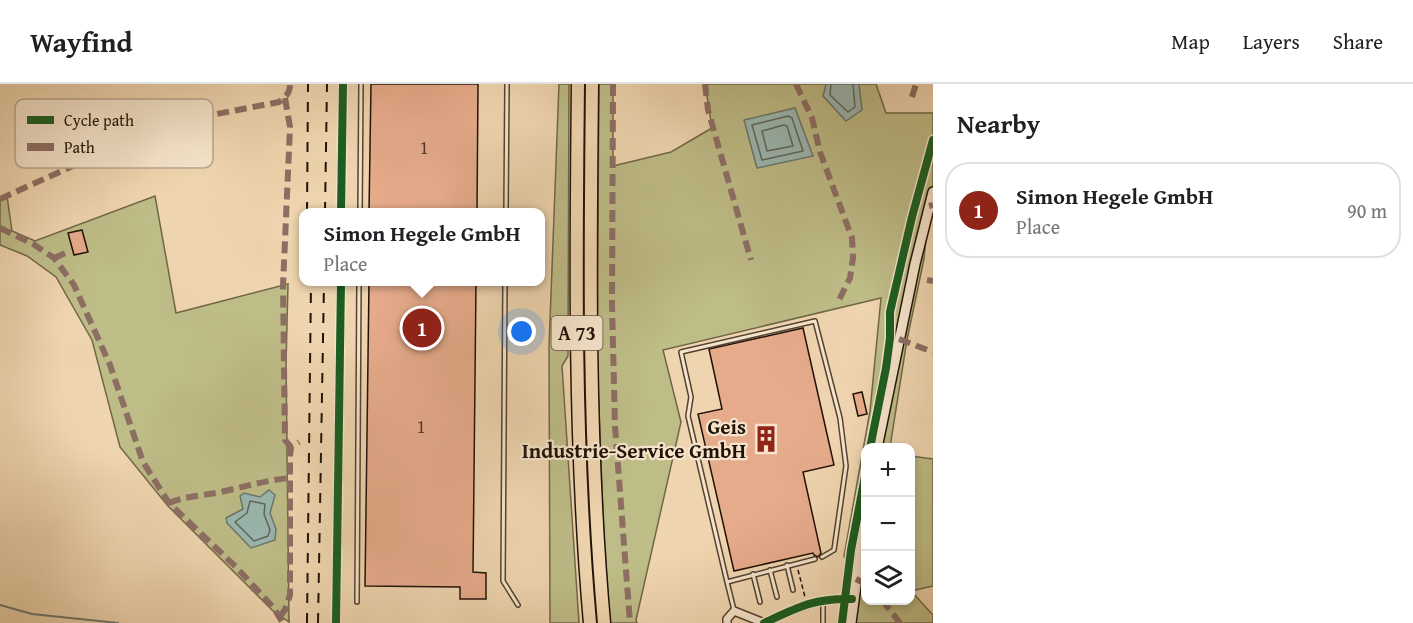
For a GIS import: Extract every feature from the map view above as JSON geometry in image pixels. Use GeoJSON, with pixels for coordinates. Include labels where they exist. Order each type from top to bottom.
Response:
{"type":"FeatureCollection","features":[{"type":"Feature","properties":{"kind":"highway","name":"A 73"},"geometry":{"type":"LineString","coordinates":[[578,84],[577,378],[583,541],[590,623]]}},
{"type":"Feature","properties":{"kind":"highway","name":"A 73"},"geometry":{"type":"LineString","coordinates":[[592,84],[591,376],[597,546],[604,621]]}},
{"type":"Feature","properties":{"kind":"main road"},"geometry":{"type":"LineString","coordinates":[[878,443],[913,274],[933,192]]}},
{"type":"Feature","properties":{"kind":"main road"},"geometry":{"type":"LineString","coordinates":[[851,623],[861,545]]}},
{"type":"Feature","properties":{"kind":"street"},"geometry":{"type":"LineString","coordinates":[[341,208],[343,84]]}},
{"type":"Feature","properties":{"kind":"street"},"geometry":{"type":"LineString","coordinates":[[336,623],[341,286]]}},
{"type":"Feature","properties":{"kind":"street"},"geometry":{"type":"LineString","coordinates":[[727,623],[727,619],[734,611],[764,623],[807,603],[823,599],[853,599]]}},
{"type":"Feature","properties":{"kind":"lane"},"geometry":{"type":"LineString","coordinates":[[360,208],[361,84]]}},
{"type":"Feature","properties":{"kind":"lane"},"geometry":{"type":"LineString","coordinates":[[506,208],[507,84]]}},
{"type":"Feature","properties":{"kind":"lane"},"geometry":{"type":"LineString","coordinates":[[357,602],[359,286]]}},
{"type":"Feature","properties":{"kind":"lane"},"geometry":{"type":"LineString","coordinates":[[505,286],[503,581],[518,605]]}},
{"type":"Feature","properties":{"kind":"lane"},"geometry":{"type":"LineString","coordinates":[[734,611],[688,416],[691,397],[681,352],[815,321],[840,418],[846,466],[834,550],[822,557]]}},
{"type":"Feature","properties":{"kind":"lane"},"geometry":{"type":"LineString","coordinates":[[727,582],[815,559]]}},
{"type":"Feature","properties":{"kind":"lane"},"geometry":{"type":"LineString","coordinates":[[787,565],[793,590]]}},
{"type":"Feature","properties":{"kind":"lane"},"geometry":{"type":"LineString","coordinates":[[770,570],[777,597]]}},
{"type":"Feature","properties":{"kind":"lane"},"geometry":{"type":"LineString","coordinates":[[753,574],[760,603]]}},
{"type":"Feature","properties":{"kind":"lane"},"geometry":{"type":"LineString","coordinates":[[823,599],[823,623]]}},
{"type":"Feature","properties":{"kind":"path"},"geometry":{"type":"LineString","coordinates":[[796,563],[807,603]]}},
{"type":"Feature","properties":{"kind":"shaded area"},"geometry":{"type":"Polygon","coordinates":[[[559,84],[569,84],[568,356],[562,366],[579,623],[550,623],[549,347],[559,84]]]}},
{"type":"Feature","properties":{"kind":"shaded area"},"geometry":{"type":"Polygon","coordinates":[[[599,84],[613,84],[613,166],[671,152],[712,128],[705,84],[876,84],[886,113],[933,113],[933,192],[929,206],[924,259],[907,340],[891,443],[864,443],[870,411],[881,298],[663,350],[681,422],[637,623],[610,623],[604,542],[597,357],[599,84]]]}},
{"type":"Feature","properties":{"kind":"shaded area"},"geometry":{"type":"Polygon","coordinates":[[[7,196],[12,231],[35,241],[155,196],[176,313],[288,284],[286,365],[289,622],[272,610],[168,506],[120,447],[92,340],[56,277],[27,256],[0,245],[0,199],[7,196]]]}},
{"type":"Feature","properties":{"kind":"shaded area"},"geometry":{"type":"Polygon","coordinates":[[[915,457],[933,459],[933,586],[915,590],[915,457]]]}},
{"type":"Feature","properties":{"kind":"shaded area"},"geometry":{"type":"Polygon","coordinates":[[[861,461],[861,605],[915,605],[915,595],[933,615],[933,623],[847,623],[856,578],[844,556],[861,461]]]}},
{"type":"Feature","properties":{"kind":"water"},"geometry":{"type":"Polygon","coordinates":[[[826,84],[859,84],[862,110],[846,121],[823,96],[826,84]]]}},
{"type":"Feature","properties":{"kind":"water"},"geometry":{"type":"Polygon","coordinates":[[[795,108],[813,156],[757,168],[744,120],[795,108]]]}},
{"type":"Feature","properties":{"kind":"water"},"geometry":{"type":"Polygon","coordinates":[[[269,490],[275,495],[270,513],[276,529],[275,540],[251,548],[227,523],[226,518],[243,509],[240,496],[244,493],[260,497],[269,490]]]}},
{"type":"Feature","properties":{"kind":"building"},"geometry":{"type":"Polygon","coordinates":[[[371,84],[478,84],[477,208],[369,208],[371,84]]]}},
{"type":"Feature","properties":{"kind":"building"},"geometry":{"type":"Polygon","coordinates":[[[82,230],[88,252],[74,255],[68,233],[82,230]]]}},
{"type":"Feature","properties":{"kind":"building"},"geometry":{"type":"Polygon","coordinates":[[[369,286],[476,286],[473,572],[486,573],[486,599],[460,599],[460,587],[365,586],[369,286]]]}},
{"type":"Feature","properties":{"kind":"building","name":"Geis Industrie-Service GmbH"},"geometry":{"type":"Polygon","coordinates":[[[803,328],[834,465],[803,472],[821,553],[818,557],[813,553],[734,571],[698,414],[722,409],[709,349],[803,328]]]}},
{"type":"Feature","properties":{"kind":"building"},"geometry":{"type":"Polygon","coordinates":[[[862,392],[867,414],[858,416],[853,394],[862,392]]]}},
{"type":"Feature","properties":{"kind":"waterway"},"geometry":{"type":"LineString","coordinates":[[0,605],[32,614],[118,623]]}},
{"type":"Feature","properties":{"kind":"railway"},"geometry":{"type":"LineString","coordinates":[[307,208],[308,84]]}},
{"type":"Feature","properties":{"kind":"railway"},"geometry":{"type":"LineString","coordinates":[[325,208],[327,84]]}},
{"type":"Feature","properties":{"kind":"railway"},"geometry":{"type":"LineString","coordinates":[[307,623],[311,286]]}},
{"type":"Feature","properties":{"kind":"railway"},"geometry":{"type":"LineString","coordinates":[[318,623],[324,286]]}},
{"type":"Feature","properties":{"kind":"marked path"},"geometry":{"type":"LineString","coordinates":[[213,115],[279,102],[287,94],[290,84]]}},
{"type":"Feature","properties":{"kind":"marked path"},"geometry":{"type":"LineString","coordinates":[[613,84],[612,304],[615,426],[630,623]]}},
{"type":"Feature","properties":{"kind":"marked path"},"geometry":{"type":"LineString","coordinates":[[705,84],[708,110],[751,260]]}},
{"type":"Feature","properties":{"kind":"marked path"},"geometry":{"type":"LineString","coordinates":[[796,84],[812,118],[820,152],[852,238],[853,258],[850,278],[839,300]]}},
{"type":"Feature","properties":{"kind":"marked path"},"geometry":{"type":"LineString","coordinates":[[912,97],[916,84]]}},
{"type":"Feature","properties":{"kind":"marked path"},"geometry":{"type":"LineString","coordinates":[[285,98],[290,127],[283,286],[285,440],[291,447]]}},
{"type":"Feature","properties":{"kind":"marked path"},"geometry":{"type":"LineString","coordinates":[[0,199],[68,168]]}},
{"type":"Feature","properties":{"kind":"marked path"},"geometry":{"type":"LineString","coordinates":[[929,206],[933,205]]}},
{"type":"Feature","properties":{"kind":"marked path"},"geometry":{"type":"LineString","coordinates":[[0,228],[33,244],[54,258],[74,285],[110,365],[143,462],[169,503],[236,567],[273,607],[283,623]]}},
{"type":"Feature","properties":{"kind":"marked path"},"geometry":{"type":"LineString","coordinates":[[54,258],[68,252]]}},
{"type":"Feature","properties":{"kind":"marked path"},"geometry":{"type":"LineString","coordinates":[[927,280],[933,281]]}},
{"type":"Feature","properties":{"kind":"marked path"},"geometry":{"type":"LineString","coordinates":[[899,339],[933,352]]}},
{"type":"Feature","properties":{"kind":"marked path"},"geometry":{"type":"LineString","coordinates":[[280,616],[285,610],[290,595],[290,456],[291,447],[299,442]]}},
{"type":"Feature","properties":{"kind":"marked path"},"geometry":{"type":"LineString","coordinates":[[169,503],[290,478]]}},
{"type":"Feature","properties":{"kind":"marked path"},"geometry":{"type":"LineString","coordinates":[[856,579],[861,582]]}},
{"type":"Feature","properties":{"kind":"marked path"},"geometry":{"type":"LineString","coordinates":[[886,605],[900,623]]}},
{"type":"Feature","properties":{"kind":"cycle path"},"geometry":{"type":"LineString","coordinates":[[341,208],[343,84]]}},
{"type":"Feature","properties":{"kind":"cycle path"},"geometry":{"type":"LineString","coordinates":[[871,443],[886,368],[890,338],[890,312],[933,140]]}},
{"type":"Feature","properties":{"kind":"cycle path"},"geometry":{"type":"LineString","coordinates":[[336,623],[341,286]]}},
{"type":"Feature","properties":{"kind":"cycle path"},"geometry":{"type":"LineString","coordinates":[[842,623],[851,550],[861,497]]}},
{"type":"Feature","properties":{"kind":"cycle path"},"geometry":{"type":"LineString","coordinates":[[764,623],[816,602],[852,599]]}},
{"type":"Feature","properties":{"kind":"place","name":"Simon Hegele GmbH"},"geometry":{"type":"Point","coordinates":[422,328]}},
{"type":"Feature","properties":{"kind":"place","name":"Geis Industrie-Service GmbH"},"geometry":{"type":"Point","coordinates":[766,439]}}]}
